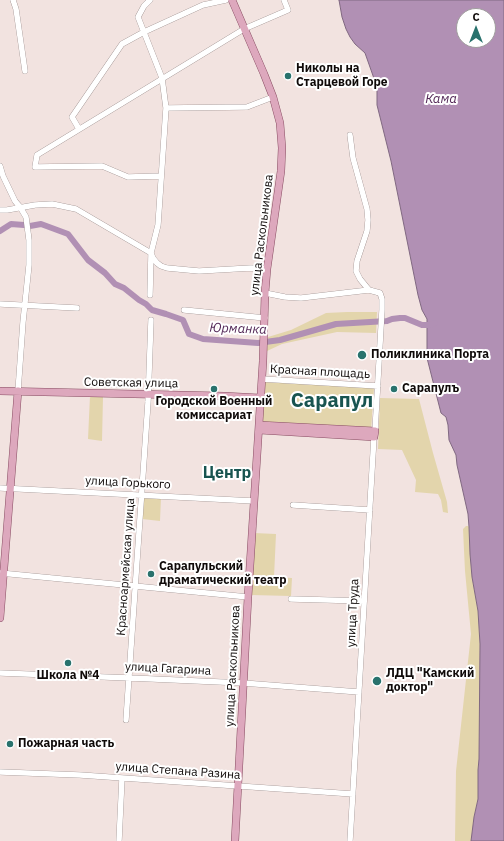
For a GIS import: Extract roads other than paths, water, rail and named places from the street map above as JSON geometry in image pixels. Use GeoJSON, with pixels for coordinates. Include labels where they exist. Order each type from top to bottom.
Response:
{"type":"FeatureCollection","features":[{"type":"Feature","properties":{"kind":"main road","name":"улица Раскольникова"},"geometry":{"type":"LineString","coordinates":[[232,0],[273,97],[280,123],[282,148],[281,171],[265,293],[261,398],[248,597],[235,841]]}},
{"type":"Feature","properties":{"kind":"main road","name":"Советская улица"},"geometry":{"type":"LineString","coordinates":[[0,391],[261,398]]}},
{"type":"Feature","properties":{"kind":"main road"},"geometry":{"type":"LineString","coordinates":[[0,618],[2,573],[18,391]]}},
{"type":"Feature","properties":{"kind":"main road"},"geometry":{"type":"LineString","coordinates":[[259,428],[375,434]]}},
{"type":"Feature","properties":{"kind":"street"},"geometry":{"type":"LineString","coordinates":[[13,0],[16,9],[25,71]]}},
{"type":"Feature","properties":{"kind":"street"},"geometry":{"type":"LineString","coordinates":[[150,0],[144,6],[138,17],[162,78],[166,108],[158,225],[151,253],[150,295]]}},
{"type":"Feature","properties":{"kind":"street"},"geometry":{"type":"LineString","coordinates":[[79,129],[72,117],[122,44],[144,32],[203,5],[226,0]]}},
{"type":"Feature","properties":{"kind":"street"},"geometry":{"type":"LineString","coordinates":[[162,176],[128,177],[102,166],[35,166],[37,155],[79,129],[244,29],[288,10],[284,0]]}},
{"type":"Feature","properties":{"kind":"street"},"geometry":{"type":"LineString","coordinates":[[166,108],[247,107],[273,97]]}},
{"type":"Feature","properties":{"kind":"street"},"geometry":{"type":"LineString","coordinates":[[350,135],[353,158],[368,220],[367,231],[357,261],[356,271],[360,279],[369,290]]}},
{"type":"Feature","properties":{"kind":"street"},"geometry":{"type":"LineString","coordinates":[[0,166],[15,201],[26,217],[29,240],[29,265],[18,391]]}},
{"type":"Feature","properties":{"kind":"street"},"geometry":{"type":"LineString","coordinates":[[0,210],[52,204],[76,210],[151,253],[157,263],[166,268],[199,271],[251,268],[267,269]]}},
{"type":"Feature","properties":{"kind":"street"},"geometry":{"type":"LineString","coordinates":[[265,293],[285,297],[301,298],[369,290]]}},
{"type":"Feature","properties":{"kind":"street","name":"улица Труда"},"geometry":{"type":"LineString","coordinates":[[350,841],[382,310],[382,299],[380,293],[369,290]]}},
{"type":"Feature","properties":{"kind":"street"},"geometry":{"type":"LineString","coordinates":[[0,304],[77,308]]}},
{"type":"Feature","properties":{"kind":"street"},"geometry":{"type":"LineString","coordinates":[[184,310],[265,320]]}},
{"type":"Feature","properties":{"kind":"street","name":"Красноармейская улица"},"geometry":{"type":"LineString","coordinates":[[126,720],[148,395],[151,320]]}},
{"type":"Feature","properties":{"kind":"street","name":"Красная площадь"},"geometry":{"type":"LineString","coordinates":[[262,379],[378,386]]}},
{"type":"Feature","properties":{"kind":"street","name":"улица Горького"},"geometry":{"type":"LineString","coordinates":[[0,488],[254,501]]}},
{"type":"Feature","properties":{"kind":"street"},"geometry":{"type":"LineString","coordinates":[[293,504],[370,510]]}},
{"type":"Feature","properties":{"kind":"street"},"geometry":{"type":"LineString","coordinates":[[2,573],[248,597]]}},
{"type":"Feature","properties":{"kind":"street"},"geometry":{"type":"LineString","coordinates":[[291,599],[364,601]]}},
{"type":"Feature","properties":{"kind":"street","name":"улица Гагарина"},"geometry":{"type":"LineString","coordinates":[[0,673],[243,683],[359,692]]}},
{"type":"Feature","properties":{"kind":"street","name":"улица Степана Разина"},"geometry":{"type":"LineString","coordinates":[[0,772],[122,778],[353,794]]}},
{"type":"Feature","properties":{"kind":"street"},"geometry":{"type":"LineString","coordinates":[[119,841],[122,778]]}},
{"type":"Feature","properties":{"kind":"water","name":"Кама"},"geometry":{"type":"Polygon","coordinates":[[[339,0],[504,0],[504,841],[471,841],[478,799],[480,644],[478,611],[472,577],[468,514],[456,455],[449,440],[446,417],[441,413],[427,358],[427,319],[422,310],[418,295],[391,161],[377,105],[377,87],[365,53],[355,44],[346,29],[339,0]]]}},
{"type":"Feature","properties":{"kind":"waterway","name":"Юрманка"},"geometry":{"type":"LineString","coordinates":[[0,231],[11,224],[24,225]]}},
{"type":"Feature","properties":{"kind":"waterway","name":"Юрманка"},"geometry":{"type":"LineString","coordinates":[[30,226],[41,224],[68,234],[88,260],[105,273],[115,284],[124,288],[152,310],[183,320],[189,334],[203,339],[258,343],[280,340],[336,324],[387,321],[400,318],[405,318],[422,325],[430,325],[435,323]]}},
{"type":"Feature","properties":{"kind":"place","name":"Николы на Старцевой Горе"},"geometry":{"type":"Point","coordinates":[288,76]}},
{"type":"Feature","properties":{"kind":"place","name":"Поликлиника Порта"},"geometry":{"type":"Point","coordinates":[362,355]}},
{"type":"Feature","properties":{"kind":"place","name":"Городской Военный комиссариат"},"geometry":{"type":"Point","coordinates":[214,389]}},
{"type":"Feature","properties":{"kind":"place","name":"Сарапулъ"},"geometry":{"type":"Point","coordinates":[394,389]}},
{"type":"Feature","properties":{"kind":"place","name":"Сарапульский драматический театр"},"geometry":{"type":"Point","coordinates":[151,574]}},
{"type":"Feature","properties":{"kind":"place","name":"Школа №4"},"geometry":{"type":"Point","coordinates":[68,663]}},
{"type":"Feature","properties":{"kind":"place","name":"ЛДЦ \"Камский доктор\""},"geometry":{"type":"Point","coordinates":[377,681]}},
{"type":"Feature","properties":{"kind":"place","name":"Пожарная часть"},"geometry":{"type":"Point","coordinates":[10,744]}},
{"type":"Feature","properties":{"kind":"district","name":"Сарапул"},"geometry":{"type":"Point","coordinates":[332,401]}},
{"type":"Feature","properties":{"kind":"district","name":"Центр"},"geometry":{"type":"Point","coordinates":[227,473]}}]}
